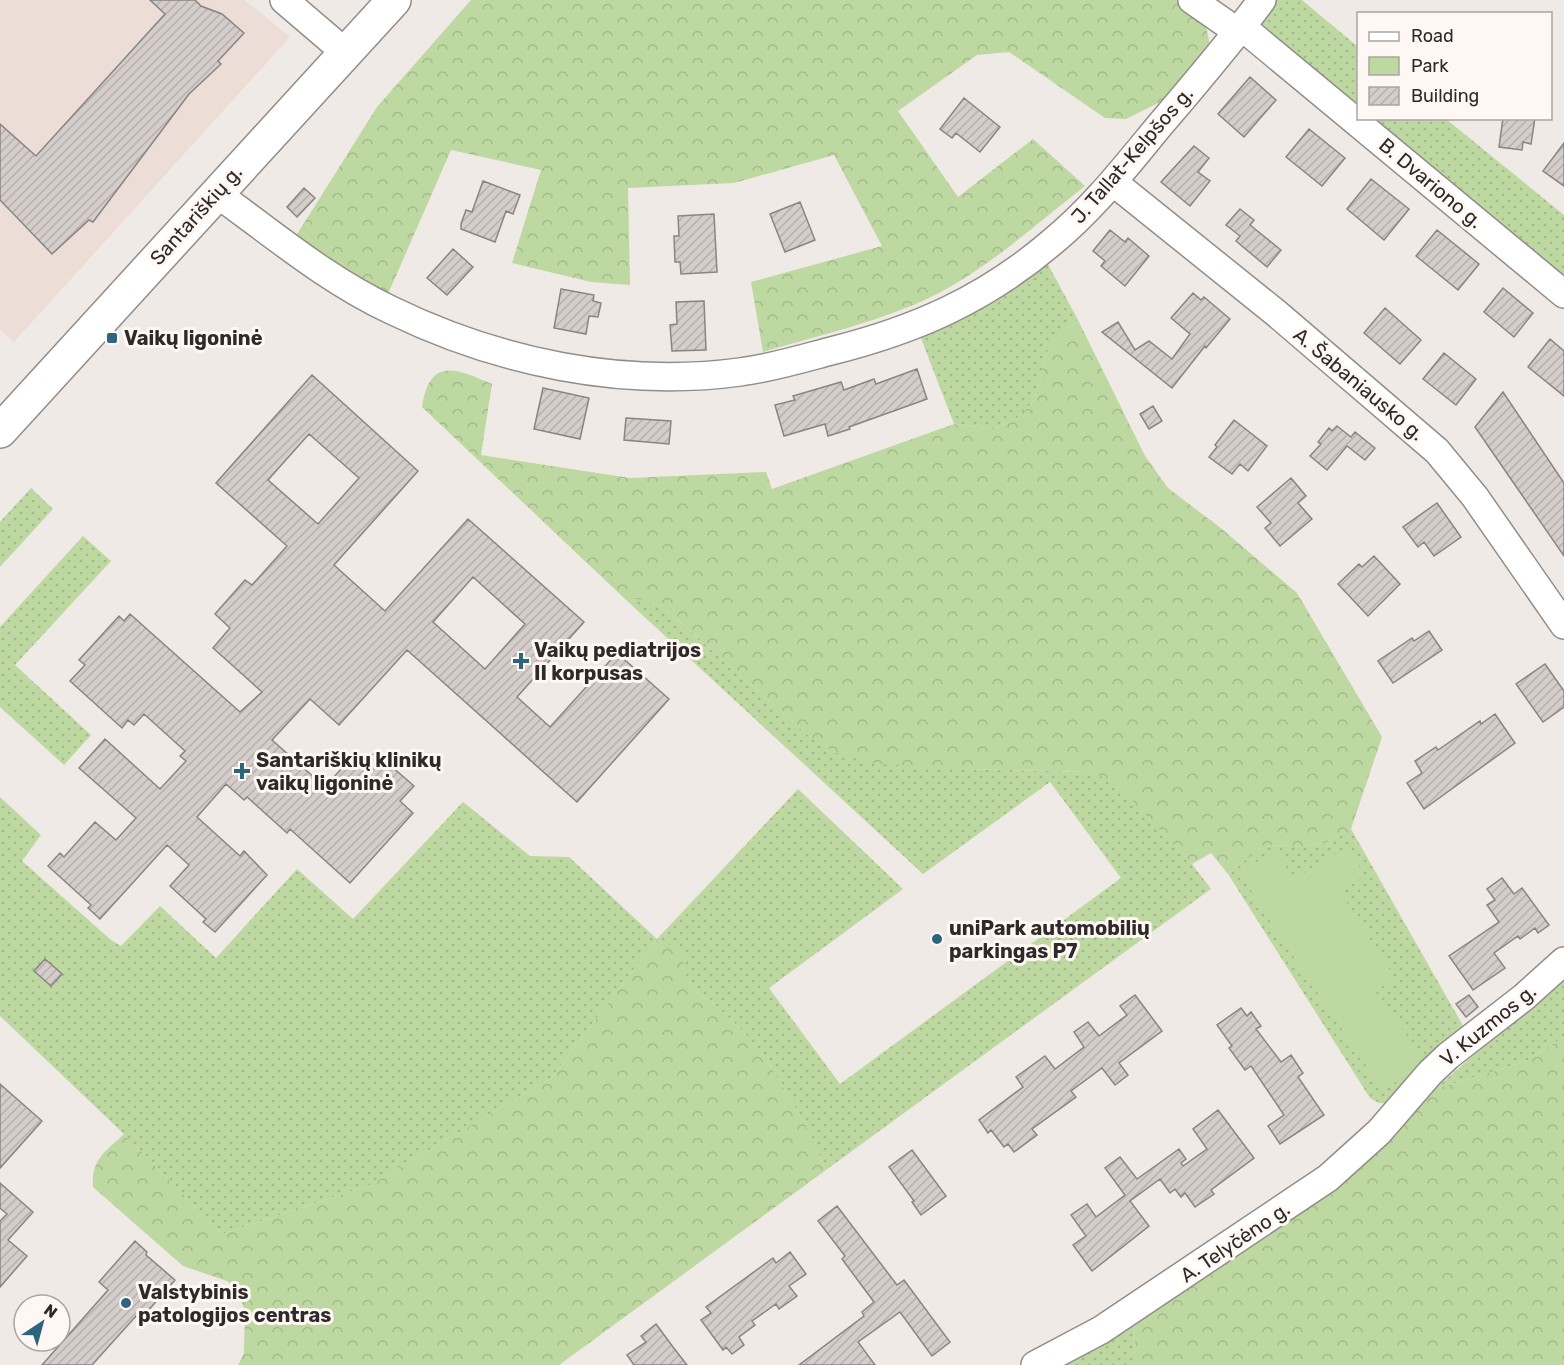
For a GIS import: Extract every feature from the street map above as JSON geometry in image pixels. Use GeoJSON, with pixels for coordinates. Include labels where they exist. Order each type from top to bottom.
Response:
{"type":"FeatureCollection","features":[{"type":"Feature","properties":{"kind":"main road","name":"Santariškių g."},"geometry":{"type":"LineString","coordinates":[[0,431],[394,0]]}},
{"type":"Feature","properties":{"kind":"street"},"geometry":{"type":"LineString","coordinates":[[284,0],[346,53]]}},
{"type":"Feature","properties":{"kind":"street","name":"B. Dvariono g."},"geometry":{"type":"LineString","coordinates":[[1192,0],[1240,29],[1561,285]]}},
{"type":"Feature","properties":{"kind":"street","name":"J. Tallat-Kelpšos g."},"geometry":{"type":"LineString","coordinates":[[216,194],[280,242],[340,282],[389,309],[439,332],[490,350],[540,362],[633,375],[678,377],[741,372],[878,339],[921,324],[961,305],[1007,276],[1050,245],[1082,216],[1113,182],[1262,0]]}},
{"type":"Feature","properties":{"kind":"street","name":"A. Šabaniausko g."},"geometry":{"type":"LineString","coordinates":[[1113,182],[1276,314],[1437,451],[1475,497],[1564,625]]}},
{"type":"Feature","properties":{"kind":"street","name":"V. Kuzmos g."},"geometry":{"type":"LineString","coordinates":[[1415,1092],[1448,1056],[1524,997],[1564,961]]}},
{"type":"Feature","properties":{"kind":"street","name":"A. Telyčėno g."},"geometry":{"type":"LineString","coordinates":[[1035,1365],[1101,1330],[1328,1178],[1379,1132],[1415,1092]]}},
{"type":"Feature","properties":{"kind":"shaded area"},"geometry":{"type":"Polygon","coordinates":[[[0,0],[245,0],[290,37],[14,342],[0,330],[0,0]]]}},
{"type":"Feature","properties":{"kind":"green space"},"geometry":{"type":"Polygon","coordinates":[[[471,0],[1178,0],[1202,20],[1210,50],[1176,94],[1126,119],[1105,118],[1009,52],[977,55],[898,111],[958,197],[1033,139],[1085,186],[993,259],[933,296],[871,321],[763,352],[751,282],[882,246],[834,155],[734,183],[628,188],[630,285],[591,282],[512,263],[541,170],[451,150],[388,294],[294,239],[377,107],[471,0]]]}},
{"type":"Feature","properties":{"kind":"green space"},"geometry":{"type":"Polygon","coordinates":[[[1273,0],[1302,0],[1357,46],[1357,113],[1260,34],[1258,22],[1273,0]]]}},
{"type":"Feature","properties":{"kind":"green space"},"geometry":{"type":"Polygon","coordinates":[[[1365,120],[1447,120],[1564,215],[1564,283],[1365,120]]]}},
{"type":"Feature","properties":{"kind":"green space"},"geometry":{"type":"Polygon","coordinates":[[[1045,259],[1078,320],[1056,337],[1045,356],[1033,402],[1015,420],[994,429],[954,424],[919,333],[1045,259]]]}},
{"type":"Feature","properties":{"kind":"green space"},"geometry":{"type":"Polygon","coordinates":[[[1078,320],[1145,456],[1168,488],[1222,529],[1297,593],[1382,737],[1351,829],[1325,843],[1304,846],[1264,845],[1228,874],[1211,853],[1192,864],[1116,783],[1091,772],[878,764],[836,753],[810,737],[670,613],[642,600],[624,598],[422,407],[431,380],[438,373],[456,371],[492,384],[481,455],[630,478],[766,472],[772,489],[954,424],[994,429],[1015,420],[1033,402],[1045,356],[1056,337],[1078,320]]]}},
{"type":"Feature","properties":{"kind":"green space"},"geometry":{"type":"Polygon","coordinates":[[[31,488],[53,509],[0,567],[0,522],[31,488]]]}},
{"type":"Feature","properties":{"kind":"green space"},"geometry":{"type":"Polygon","coordinates":[[[83,536],[111,561],[15,665],[91,735],[64,765],[0,707],[0,627],[83,536]]]}},
{"type":"Feature","properties":{"kind":"green space"},"geometry":{"type":"Polygon","coordinates":[[[634,597],[652,603],[670,613],[810,737],[965,769],[1091,772],[1116,782],[1192,864],[1211,889],[826,1170],[805,1124],[768,1062],[742,1030],[698,993],[684,973],[681,951],[657,939],[798,789],[903,889],[769,988],[840,1084],[1121,878],[1050,782],[923,874],[624,598],[634,597]]]}},
{"type":"Feature","properties":{"kind":"green space"},"geometry":{"type":"Polygon","coordinates":[[[0,797],[41,835],[22,861],[111,940],[121,946],[160,906],[216,958],[297,869],[353,919],[463,802],[530,856],[569,857],[657,939],[551,1078],[370,1185],[222,1234],[124,1134],[0,1016],[0,797]]]}},
{"type":"Feature","properties":{"kind":"green space"},"geometry":{"type":"Polygon","coordinates":[[[1351,829],[1466,1031],[1386,1103],[1379,1103],[1370,1098],[1228,874],[1264,845],[1304,846],[1325,843],[1351,829]]]}},
{"type":"Feature","properties":{"kind":"green space"},"geometry":{"type":"Polygon","coordinates":[[[1347,847],[1365,876],[1340,892],[1395,978],[1375,991],[1425,1062],[1383,1091],[1240,873],[1275,850],[1294,879],[1347,847]]]}},
{"type":"Feature","properties":{"kind":"green space"},"geometry":{"type":"Polygon","coordinates":[[[657,939],[682,951],[684,973],[698,993],[742,1030],[768,1062],[805,1124],[826,1170],[559,1365],[238,1365],[244,1353],[245,1310],[235,1287],[227,1281],[183,1266],[93,1187],[94,1169],[97,1162],[124,1134],[222,1234],[370,1185],[551,1078],[657,939]]]}},
{"type":"Feature","properties":{"kind":"green space"},"geometry":{"type":"Polygon","coordinates":[[[1564,976],[1564,1037],[1525,1062],[1435,1089],[1564,976]]]}},
{"type":"Feature","properties":{"kind":"green space"},"geometry":{"type":"Polygon","coordinates":[[[1564,1037],[1564,1365],[1133,1365],[1135,1358],[1134,1323],[1408,1116],[1435,1089],[1525,1062],[1564,1037]]]}},
{"type":"Feature","properties":{"kind":"green space"},"geometry":{"type":"Polygon","coordinates":[[[1134,1323],[1135,1358],[1133,1365],[1056,1365],[1134,1323]]]}},
{"type":"Feature","properties":{"kind":"building"},"geometry":{"type":"Polygon","coordinates":[[[150,0],[195,0],[201,6],[222,14],[244,33],[218,61],[221,64],[189,94],[93,222],[89,220],[52,254],[0,200],[0,124],[36,156],[165,14],[150,0]]]}},
{"type":"Feature","properties":{"kind":"building"},"geometry":{"type":"Polygon","coordinates":[[[1250,77],[1276,100],[1244,137],[1218,114],[1250,77]]]}},
{"type":"Feature","properties":{"kind":"building"},"geometry":{"type":"Polygon","coordinates":[[[964,98],[1000,127],[980,152],[956,133],[952,138],[940,129],[964,98]]]}},
{"type":"Feature","properties":{"kind":"building"},"geometry":{"type":"Polygon","coordinates":[[[1503,120],[1535,120],[1531,144],[1523,142],[1522,150],[1499,147],[1503,120]]]}},
{"type":"Feature","properties":{"kind":"building"},"geometry":{"type":"Polygon","coordinates":[[[1309,129],[1345,158],[1322,186],[1286,157],[1309,129]]]}},
{"type":"Feature","properties":{"kind":"building"},"geometry":{"type":"Polygon","coordinates":[[[1564,143],[1564,186],[1543,171],[1564,143]]]}},
{"type":"Feature","properties":{"kind":"building"},"geometry":{"type":"Polygon","coordinates":[[[1194,146],[1209,158],[1198,172],[1210,181],[1190,206],[1161,182],[1194,146]]]}},
{"type":"Feature","properties":{"kind":"building"},"geometry":{"type":"Polygon","coordinates":[[[1371,179],[1409,209],[1384,240],[1347,209],[1371,179]]]}},
{"type":"Feature","properties":{"kind":"building"},"geometry":{"type":"Polygon","coordinates":[[[483,181],[520,195],[513,214],[506,211],[495,242],[461,229],[466,210],[472,212],[483,181]]]}},
{"type":"Feature","properties":{"kind":"building"},"geometry":{"type":"Polygon","coordinates":[[[304,188],[315,198],[297,217],[287,207],[304,188]]]}},
{"type":"Feature","properties":{"kind":"building"},"geometry":{"type":"Polygon","coordinates":[[[800,202],[815,240],[785,252],[770,214],[800,202]]]}},
{"type":"Feature","properties":{"kind":"building"},"geometry":{"type":"Polygon","coordinates":[[[1240,209],[1254,220],[1250,225],[1281,250],[1267,267],[1236,241],[1240,236],[1226,225],[1240,209]]]}},
{"type":"Feature","properties":{"kind":"building"},"geometry":{"type":"Polygon","coordinates":[[[714,214],[717,272],[681,274],[680,262],[675,262],[674,236],[679,236],[678,216],[714,214]]]}},
{"type":"Feature","properties":{"kind":"building"},"geometry":{"type":"Polygon","coordinates":[[[1110,230],[1125,242],[1128,238],[1149,256],[1125,286],[1101,266],[1105,261],[1093,251],[1110,230]]]}},
{"type":"Feature","properties":{"kind":"building"},"geometry":{"type":"Polygon","coordinates":[[[1437,230],[1479,264],[1458,290],[1416,256],[1437,230]]]}},
{"type":"Feature","properties":{"kind":"building"},"geometry":{"type":"Polygon","coordinates":[[[453,249],[473,267],[447,295],[427,278],[453,249]]]}},
{"type":"Feature","properties":{"kind":"building"},"geometry":{"type":"Polygon","coordinates":[[[1503,288],[1533,313],[1514,337],[1484,312],[1503,288]]]}},
{"type":"Feature","properties":{"kind":"building"},"geometry":{"type":"Polygon","coordinates":[[[561,289],[594,295],[593,301],[601,303],[598,317],[589,316],[586,334],[554,328],[561,289]]]}},
{"type":"Feature","properties":{"kind":"building"},"geometry":{"type":"Polygon","coordinates":[[[1193,293],[1201,300],[1204,297],[1230,319],[1172,388],[1102,332],[1118,322],[1135,350],[1149,341],[1172,359],[1190,334],[1171,318],[1193,293]]]}},
{"type":"Feature","properties":{"kind":"building"},"geometry":{"type":"Polygon","coordinates":[[[704,301],[706,350],[672,351],[670,325],[677,324],[676,302],[704,301]]]}},
{"type":"Feature","properties":{"kind":"building"},"geometry":{"type":"Polygon","coordinates":[[[1385,308],[1421,340],[1400,364],[1364,333],[1385,308]]]}},
{"type":"Feature","properties":{"kind":"building"},"geometry":{"type":"Polygon","coordinates":[[[1550,339],[1564,351],[1564,396],[1528,367],[1550,339]]]}},
{"type":"Feature","properties":{"kind":"building"},"geometry":{"type":"Polygon","coordinates":[[[1444,353],[1476,379],[1456,405],[1423,379],[1444,353]]]}},
{"type":"Feature","properties":{"kind":"building"},"geometry":{"type":"Polygon","coordinates":[[[917,369],[927,399],[828,436],[825,424],[784,436],[775,405],[795,400],[793,396],[841,382],[844,390],[874,379],[876,384],[917,369]]]}},
{"type":"Feature","properties":{"kind":"building"},"geometry":{"type":"Polygon","coordinates":[[[312,375],[418,471],[334,565],[385,611],[468,519],[584,622],[517,697],[550,727],[617,653],[669,699],[577,802],[407,650],[339,725],[310,699],[272,740],[325,787],[351,758],[362,767],[375,752],[414,786],[400,801],[413,813],[350,883],[290,829],[287,833],[247,797],[244,800],[226,784],[197,817],[240,856],[244,851],[267,875],[215,932],[203,922],[206,919],[170,886],[189,865],[167,845],[100,919],[88,908],[91,905],[48,866],[60,853],[64,857],[95,822],[116,840],[136,818],[79,768],[105,739],[160,789],[186,761],[180,756],[185,751],[144,714],[134,725],[128,720],[122,728],[70,681],[85,665],[79,660],[119,616],[124,621],[130,614],[240,712],[262,692],[213,648],[230,628],[215,614],[245,580],[252,585],[287,546],[216,483],[312,375]],[[309,434],[268,480],[318,524],[359,478],[309,434]],[[473,577],[433,622],[485,669],[525,624],[473,577]]]}},
{"type":"Feature","properties":{"kind":"building"},"geometry":{"type":"Polygon","coordinates":[[[543,388],[589,398],[580,439],[534,429],[543,388]]]}},
{"type":"Feature","properties":{"kind":"building"},"geometry":{"type":"Polygon","coordinates":[[[1503,392],[1564,483],[1564,556],[1475,427],[1503,392]]]}},
{"type":"Feature","properties":{"kind":"building"},"geometry":{"type":"Polygon","coordinates":[[[1153,406],[1162,421],[1149,429],[1140,414],[1153,406]]]}},
{"type":"Feature","properties":{"kind":"building"},"geometry":{"type":"Polygon","coordinates":[[[626,418],[671,421],[669,444],[624,440],[626,418]]]}},
{"type":"Feature","properties":{"kind":"building"},"geometry":{"type":"Polygon","coordinates":[[[1234,420],[1267,446],[1248,471],[1240,464],[1232,474],[1209,457],[1234,420]]]}},
{"type":"Feature","properties":{"kind":"building"},"geometry":{"type":"Polygon","coordinates":[[[1337,426],[1351,437],[1355,432],[1375,448],[1365,460],[1347,446],[1327,470],[1310,456],[1321,444],[1318,442],[1329,428],[1332,431],[1337,426]]]}},
{"type":"Feature","properties":{"kind":"building"},"geometry":{"type":"Polygon","coordinates":[[[1291,478],[1306,496],[1298,503],[1312,519],[1280,546],[1265,528],[1271,523],[1257,507],[1291,478]]]}},
{"type":"Feature","properties":{"kind":"building"},"geometry":{"type":"Polygon","coordinates":[[[1437,503],[1461,537],[1434,556],[1424,542],[1418,547],[1403,527],[1437,503]]]}},
{"type":"Feature","properties":{"kind":"building"},"geometry":{"type":"Polygon","coordinates":[[[1374,556],[1400,584],[1368,616],[1338,584],[1359,564],[1362,567],[1374,556]]]}},
{"type":"Feature","properties":{"kind":"building"},"geometry":{"type":"Polygon","coordinates":[[[1429,631],[1442,650],[1393,683],[1378,661],[1412,638],[1414,641],[1429,631]]]}},
{"type":"Feature","properties":{"kind":"building"},"geometry":{"type":"Polygon","coordinates":[[[1545,664],[1564,691],[1564,707],[1543,722],[1516,684],[1545,664]]]}},
{"type":"Feature","properties":{"kind":"building"},"geometry":{"type":"Polygon","coordinates":[[[1495,714],[1515,743],[1424,809],[1407,783],[1422,773],[1415,761],[1436,747],[1438,750],[1480,721],[1481,724],[1495,714]]]}},
{"type":"Feature","properties":{"kind":"building"},"geometry":{"type":"Polygon","coordinates":[[[1502,878],[1514,894],[1522,888],[1549,925],[1538,933],[1535,928],[1520,939],[1518,936],[1494,953],[1505,968],[1473,990],[1449,956],[1499,922],[1487,905],[1495,900],[1487,889],[1502,878]]]}},
{"type":"Feature","properties":{"kind":"building"},"geometry":{"type":"Polygon","coordinates":[[[45,959],[62,974],[51,986],[34,971],[45,959]]]}},
{"type":"Feature","properties":{"kind":"building"},"geometry":{"type":"Polygon","coordinates":[[[1135,995],[1162,1031],[1119,1063],[1128,1075],[1115,1085],[1102,1068],[1071,1091],[1076,1097],[1032,1129],[1037,1135],[1014,1152],[1008,1144],[1004,1147],[991,1130],[988,1133],[979,1120],[1023,1087],[1016,1077],[1045,1056],[1055,1069],[1084,1047],[1074,1032],[1088,1022],[1099,1036],[1127,1015],[1120,1006],[1135,995]]]}},
{"type":"Feature","properties":{"kind":"building"},"geometry":{"type":"Polygon","coordinates":[[[1469,995],[1478,1007],[1466,1017],[1456,1004],[1469,995]]]}},
{"type":"Feature","properties":{"kind":"building"},"geometry":{"type":"Polygon","coordinates":[[[1241,1008],[1247,1016],[1251,1012],[1261,1026],[1256,1029],[1281,1062],[1291,1055],[1303,1073],[1298,1077],[1324,1115],[1280,1144],[1268,1126],[1284,1115],[1251,1066],[1245,1070],[1229,1048],[1232,1046],[1217,1025],[1241,1008]]]}},
{"type":"Feature","properties":{"kind":"building"},"geometry":{"type":"Polygon","coordinates":[[[0,1084],[42,1121],[0,1168],[0,1084]]]}},
{"type":"Feature","properties":{"kind":"building"},"geometry":{"type":"Polygon","coordinates":[[[1218,1110],[1254,1158],[1211,1190],[1214,1194],[1195,1207],[1185,1193],[1181,1197],[1175,1189],[1170,1193],[1160,1179],[1130,1201],[1149,1226],[1092,1271],[1073,1245],[1086,1236],[1071,1215],[1087,1204],[1096,1217],[1125,1195],[1105,1168],[1120,1157],[1137,1179],[1179,1149],[1186,1159],[1181,1163],[1183,1166],[1207,1149],[1193,1129],[1218,1110]]]}},
{"type":"Feature","properties":{"kind":"building"},"geometry":{"type":"Polygon","coordinates":[[[912,1150],[946,1196],[921,1215],[912,1202],[914,1201],[889,1167],[912,1150]]]}},
{"type":"Feature","properties":{"kind":"building"},"geometry":{"type":"Polygon","coordinates":[[[0,1183],[33,1212],[8,1240],[27,1256],[0,1287],[0,1221],[7,1214],[0,1208],[0,1183]]]}},
{"type":"Feature","properties":{"kind":"building"},"geometry":{"type":"Polygon","coordinates":[[[837,1206],[897,1285],[904,1280],[950,1342],[932,1356],[900,1312],[858,1342],[875,1365],[799,1365],[864,1316],[862,1312],[874,1302],[842,1259],[845,1256],[818,1221],[837,1206]]]}},
{"type":"Feature","properties":{"kind":"building","name":"Valstybinis patologijos centras"},"geometry":{"type":"Polygon","coordinates":[[[135,1241],[147,1252],[146,1255],[175,1280],[140,1320],[136,1316],[92,1365],[42,1365],[53,1353],[72,1353],[72,1331],[108,1290],[99,1282],[135,1241]]]}},
{"type":"Feature","properties":{"kind":"building"},"geometry":{"type":"Polygon","coordinates":[[[790,1252],[806,1274],[789,1286],[797,1296],[779,1309],[776,1304],[752,1321],[755,1325],[739,1337],[744,1345],[732,1354],[726,1347],[723,1350],[701,1320],[711,1313],[706,1307],[773,1258],[776,1263],[790,1252]]]}},
{"type":"Feature","properties":{"kind":"building"},"geometry":{"type":"Polygon","coordinates":[[[656,1324],[687,1365],[634,1365],[627,1355],[646,1342],[641,1336],[656,1324]]]}},
{"type":"Feature","properties":{"kind":"place","name":"Vaikų ligoninė"},"geometry":{"type":"Point","coordinates":[112,338]}},
{"type":"Feature","properties":{"kind":"place","name":"Vaikų pediatrijos II korpusas"},"geometry":{"type":"Point","coordinates":[521,661]}},
{"type":"Feature","properties":{"kind":"place","name":"Santariškių klinikų vaikų ligoninė"},"geometry":{"type":"Point","coordinates":[242,771]}},
{"type":"Feature","properties":{"kind":"place","name":"uniPark automobilių parkingas P7"},"geometry":{"type":"Point","coordinates":[937,939]}},
{"type":"Feature","properties":{"kind":"place","name":"Valstybinis patologijos centras"},"geometry":{"type":"Point","coordinates":[126,1303]}}]}
